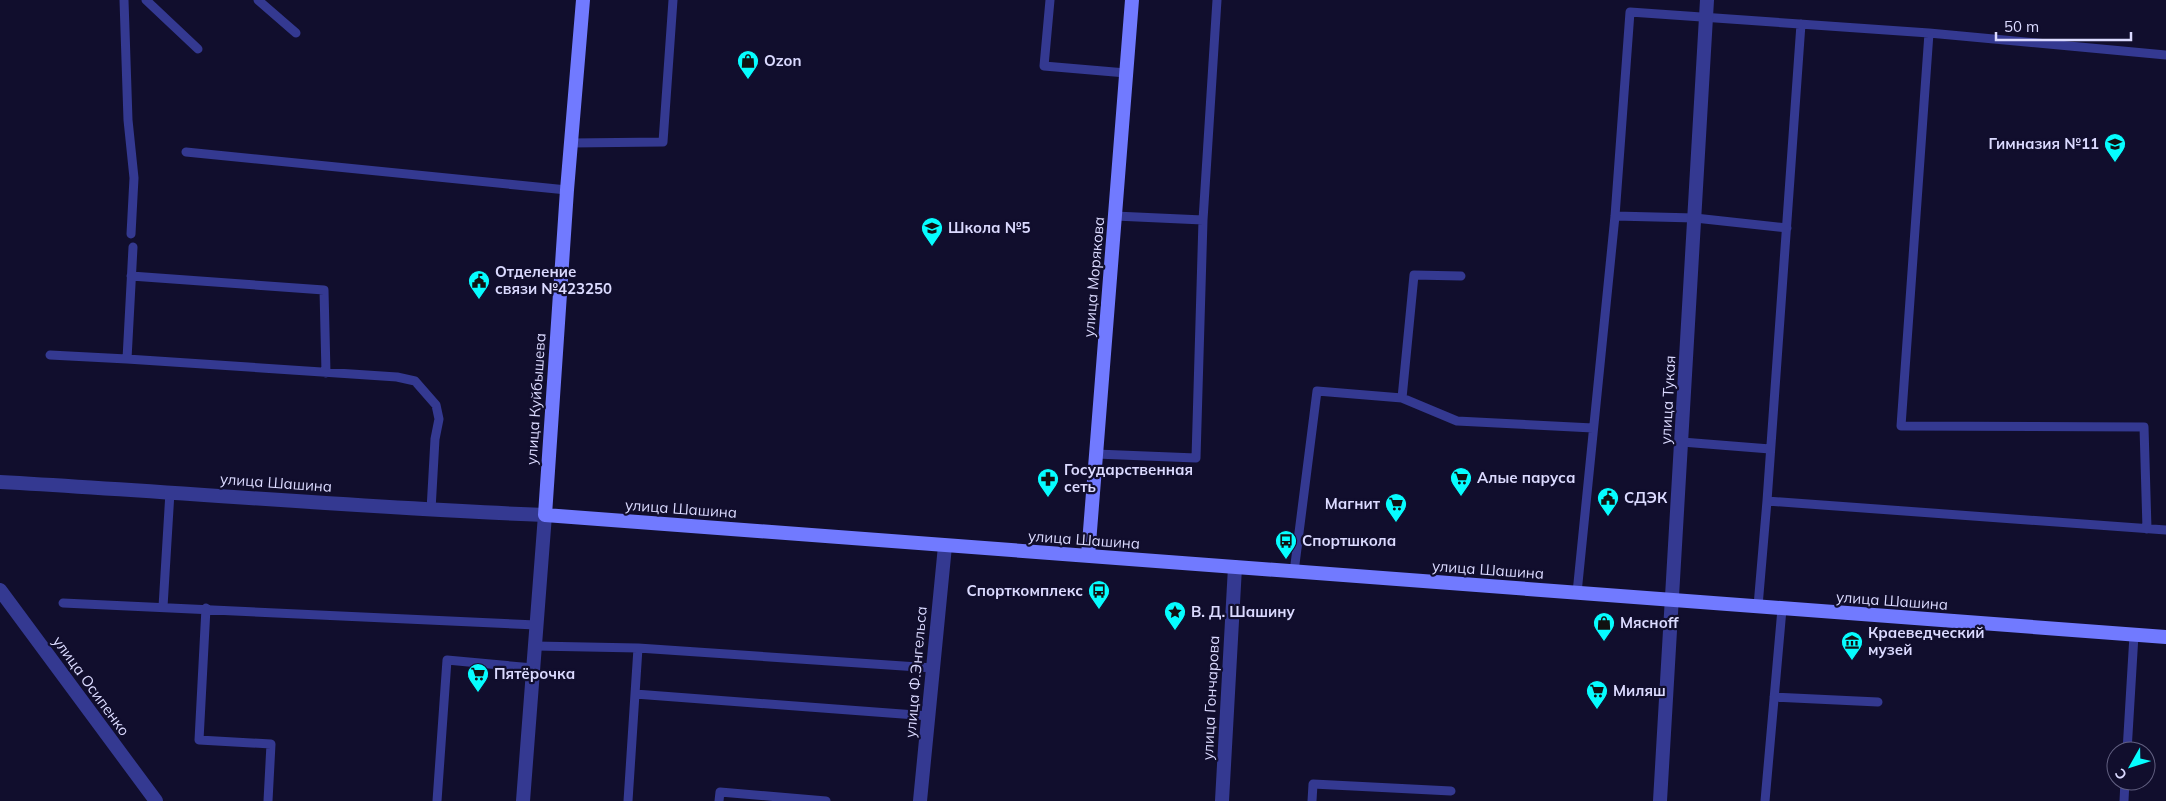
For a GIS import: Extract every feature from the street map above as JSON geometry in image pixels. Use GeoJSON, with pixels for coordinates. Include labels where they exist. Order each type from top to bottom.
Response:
{"type":"FeatureCollection","features":[{"type":"Feature","properties":{"kind":"main road","name":"улица Куйбышева"},"geometry":{"type":"LineString","coordinates":[[545,515],[567,190],[583,0]]}},
{"type":"Feature","properties":{"kind":"main road","name":"улица Морякова"},"geometry":{"type":"LineString","coordinates":[[1088,556],[1132,0]]}},
{"type":"Feature","properties":{"kind":"main road","name":"улица Шашина"},"geometry":{"type":"LineString","coordinates":[[545,515],[2166,637]]}},
{"type":"Feature","properties":{"kind":"street","name":"улица Тукая"},"geometry":{"type":"LineString","coordinates":[[1660,801],[1707,0]]}},
{"type":"Feature","properties":{"kind":"street","name":"улица Шашина"},"geometry":{"type":"LineString","coordinates":[[0,482],[431,510],[545,515]]}},
{"type":"Feature","properties":{"kind":"street","name":"улица Куйбышева"},"geometry":{"type":"LineString","coordinates":[[523,801],[545,515]]}},
{"type":"Feature","properties":{"kind":"street","name":"улица Ф.Энгельса"},"geometry":{"type":"LineString","coordinates":[[920,801],[945,546]]}},
{"type":"Feature","properties":{"kind":"street","name":"улица Гончарова"},"geometry":{"type":"LineString","coordinates":[[1222,801],[1235,568]]}},
{"type":"Feature","properties":{"kind":"street","name":"улица Осипенко"},"geometry":{"type":"LineString","coordinates":[[0,590],[156,801]]}},
{"type":"Feature","properties":{"kind":"lane"},"geometry":{"type":"LineString","coordinates":[[124,0],[128,120],[134,178],[130,234]]}},
{"type":"Feature","properties":{"kind":"lane"},"geometry":{"type":"LineString","coordinates":[[146,0],[198,49]]}},
{"type":"Feature","properties":{"kind":"lane"},"geometry":{"type":"LineString","coordinates":[[258,0],[296,33]]}},
{"type":"Feature","properties":{"kind":"lane"},"geometry":{"type":"LineString","coordinates":[[571,143],[663,142],[673,0]]}},
{"type":"Feature","properties":{"kind":"lane"},"geometry":{"type":"LineString","coordinates":[[1050,0],[1044,66],[1126,73]]}},
{"type":"Feature","properties":{"kind":"lane"},"geometry":{"type":"LineString","coordinates":[[1096,454],[1196,458],[1203,220],[1217,0]]}},
{"type":"Feature","properties":{"kind":"lane"},"geometry":{"type":"LineString","coordinates":[[1577,593],[1615,216],[1630,12],[1929,33],[2166,54]]}},
{"type":"Feature","properties":{"kind":"lane"},"geometry":{"type":"LineString","coordinates":[[1758,606],[1801,24]]}},
{"type":"Feature","properties":{"kind":"lane"},"geometry":{"type":"LineString","coordinates":[[1929,33],[1901,426],[2144,427],[2147,529]]}},
{"type":"Feature","properties":{"kind":"lane"},"geometry":{"type":"LineString","coordinates":[[186,152],[567,190]]}},
{"type":"Feature","properties":{"kind":"lane"},"geometry":{"type":"LineString","coordinates":[[1115,216],[1203,220]]}},
{"type":"Feature","properties":{"kind":"lane"},"geometry":{"type":"LineString","coordinates":[[1615,216],[1695,218],[1786,228]]}},
{"type":"Feature","properties":{"kind":"lane"},"geometry":{"type":"LineString","coordinates":[[127,359],[133,248]]}},
{"type":"Feature","properties":{"kind":"lane"},"geometry":{"type":"LineString","coordinates":[[1402,398],[1414,275],[1461,276]]}},
{"type":"Feature","properties":{"kind":"lane"},"geometry":{"type":"LineString","coordinates":[[131,276],[324,290],[326,373]]}},
{"type":"Feature","properties":{"kind":"lane"},"geometry":{"type":"LineString","coordinates":[[50,355],[397,378],[415,381],[436,405],[439,419],[431,510]]}},
{"type":"Feature","properties":{"kind":"lane"},"geometry":{"type":"LineString","coordinates":[[1294,572],[1317,390],[1402,398],[1457,421],[1593,428]]}},
{"type":"Feature","properties":{"kind":"lane"},"geometry":{"type":"LineString","coordinates":[[1682,442],[1770,448]]}},
{"type":"Feature","properties":{"kind":"lane"},"geometry":{"type":"LineString","coordinates":[[163,606],[170,492]]}},
{"type":"Feature","properties":{"kind":"lane"},"geometry":{"type":"LineString","coordinates":[[1767,501],[2166,530]]}},
{"type":"Feature","properties":{"kind":"lane"},"geometry":{"type":"LineString","coordinates":[[63,603],[163,606],[536,625]]}},
{"type":"Feature","properties":{"kind":"lane"},"geometry":{"type":"LineString","coordinates":[[206,608],[199,740],[271,744],[268,801]]}},
{"type":"Feature","properties":{"kind":"lane"},"geometry":{"type":"LineString","coordinates":[[1766,801],[1782,609]]}},
{"type":"Feature","properties":{"kind":"lane"},"geometry":{"type":"LineString","coordinates":[[2128,741],[2134,634]]}},
{"type":"Feature","properties":{"kind":"lane"},"geometry":{"type":"LineString","coordinates":[[535,646],[638,648],[933,668]]}},
{"type":"Feature","properties":{"kind":"lane"},"geometry":{"type":"LineString","coordinates":[[628,801],[638,648]]}},
{"type":"Feature","properties":{"kind":"lane"},"geometry":{"type":"LineString","coordinates":[[437,801],[447,660],[533,668]]}},
{"type":"Feature","properties":{"kind":"lane"},"geometry":{"type":"LineString","coordinates":[[635,694],[928,716]]}},
{"type":"Feature","properties":{"kind":"lane"},"geometry":{"type":"LineString","coordinates":[[1774,696],[1878,702]]}},
{"type":"Feature","properties":{"kind":"lane"},"geometry":{"type":"LineString","coordinates":[[1312,801],[1313,784],[1451,791]]}},
{"type":"Feature","properties":{"kind":"lane"},"geometry":{"type":"LineString","coordinates":[[719,801],[720,792],[826,801]]}},
{"type":"Feature","properties":{"kind":"place","name":"Ozon"},"geometry":{"type":"Point","coordinates":[748,80]}},
{"type":"Feature","properties":{"kind":"place","name":"Гимназия №11"},"geometry":{"type":"Point","coordinates":[2115,163]}},
{"type":"Feature","properties":{"kind":"place","name":"Школа №5"},"geometry":{"type":"Point","coordinates":[932,247]}},
{"type":"Feature","properties":{"kind":"place","name":"Отделение связи №423250"},"geometry":{"type":"Point","coordinates":[479,300]}},
{"type":"Feature","properties":{"kind":"place","name":"Алые паруса"},"geometry":{"type":"Point","coordinates":[1461,497]}},
{"type":"Feature","properties":{"kind":"place","name":"Государственная сеть"},"geometry":{"type":"Point","coordinates":[1048,498]}},
{"type":"Feature","properties":{"kind":"place","name":"СДЭК"},"geometry":{"type":"Point","coordinates":[1608,517]}},
{"type":"Feature","properties":{"kind":"place","name":"Магнит"},"geometry":{"type":"Point","coordinates":[1396,523]}},
{"type":"Feature","properties":{"kind":"place","name":"Спортшкола"},"geometry":{"type":"Point","coordinates":[1286,560]}},
{"type":"Feature","properties":{"kind":"place","name":"Спорткомплекс"},"geometry":{"type":"Point","coordinates":[1099,610]}},
{"type":"Feature","properties":{"kind":"place","name":"В. Д. Шашину"},"geometry":{"type":"Point","coordinates":[1175,631]}},
{"type":"Feature","properties":{"kind":"place","name":"Мясноff"},"geometry":{"type":"Point","coordinates":[1604,642]}},
{"type":"Feature","properties":{"kind":"place","name":"Краеведческий музей"},"geometry":{"type":"Point","coordinates":[1852,661]}},
{"type":"Feature","properties":{"kind":"place","name":"Пятёрочка"},"geometry":{"type":"Point","coordinates":[478,693]}},
{"type":"Feature","properties":{"kind":"place","name":"Миляш"},"geometry":{"type":"Point","coordinates":[1597,710]}}]}
